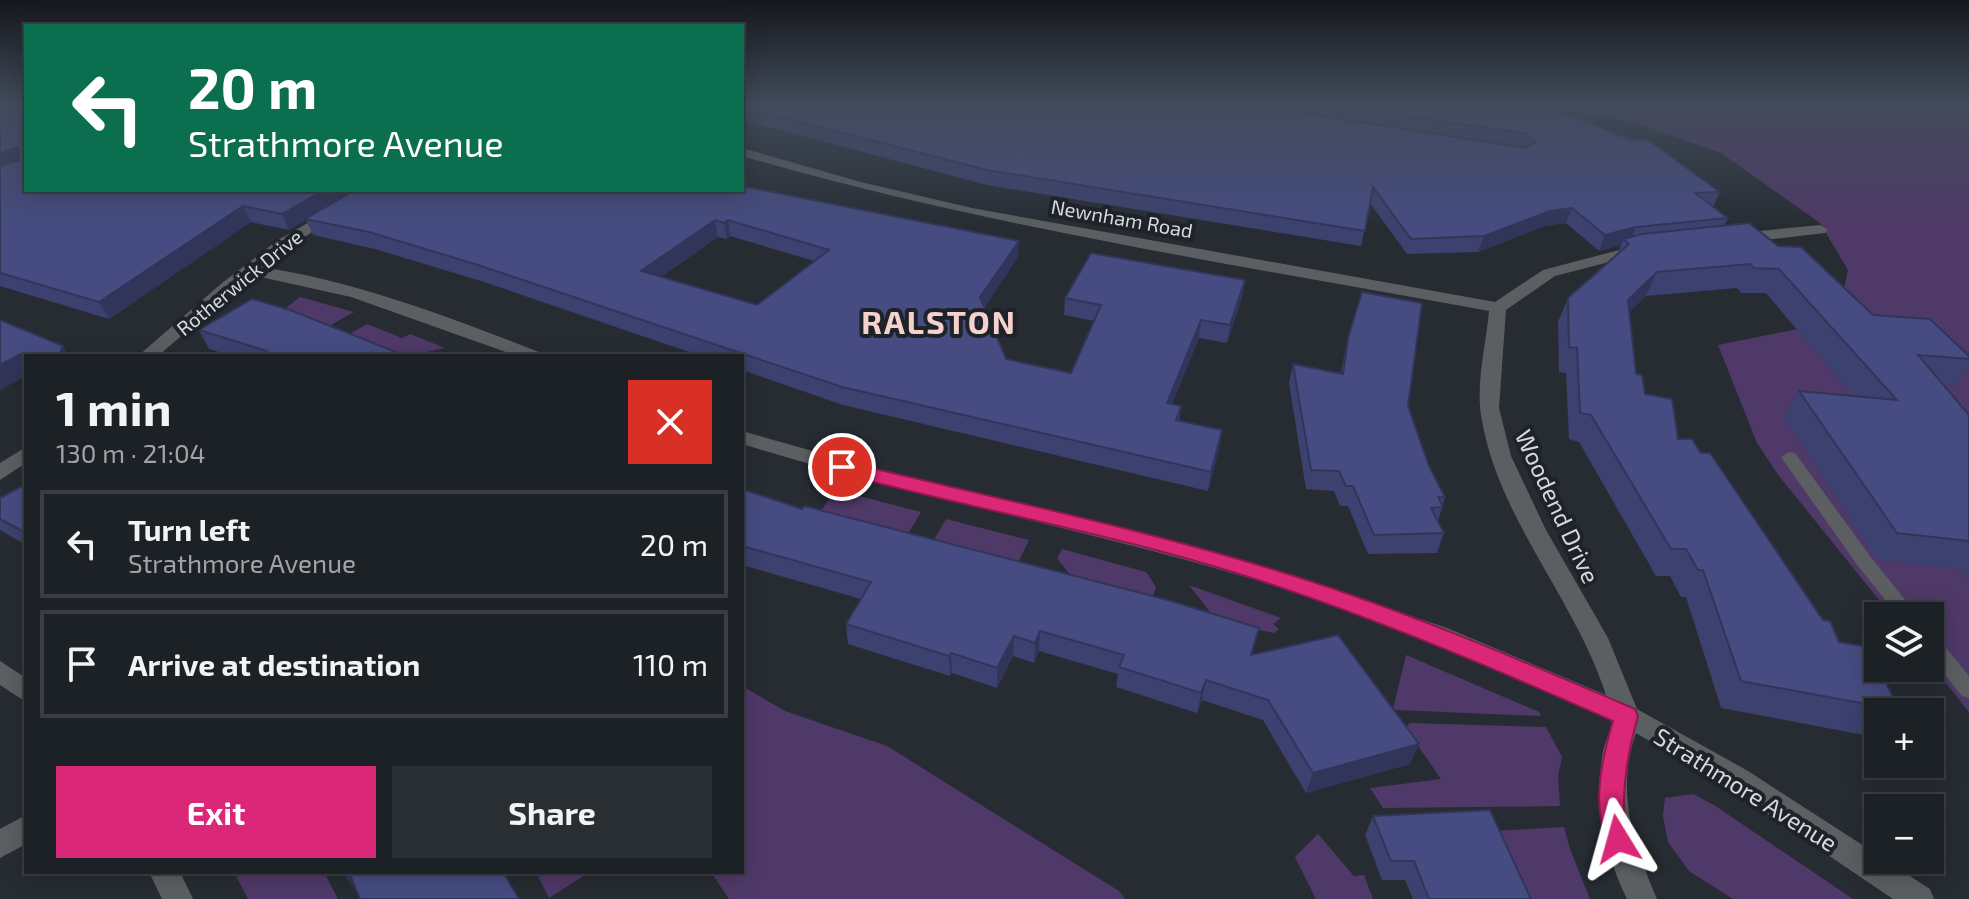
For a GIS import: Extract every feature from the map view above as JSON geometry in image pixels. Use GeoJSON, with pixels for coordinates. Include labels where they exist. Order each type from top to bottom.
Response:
{"type":"FeatureCollection","features":[{"type":"Feature","properties":{"kind":"street","name":"Newnham Road"},"geometry":{"type":"LineString","coordinates":[[744,153],[857,185],[972,212],[1498,308]]}},
{"type":"Feature","properties":{"kind":"street","name":"Rotherwick Drive"},"geometry":{"type":"LineString","coordinates":[[149,354],[248,270],[317,220],[372,192]]}},
{"type":"Feature","properties":{"kind":"street"},"geometry":{"type":"LineString","coordinates":[[1725,240],[1820,230]]}},
{"type":"Feature","properties":{"kind":"street"},"geometry":{"type":"LineString","coordinates":[[1498,308],[1549,273],[1630,250],[1662,247]]}},
{"type":"Feature","properties":{"kind":"street"},"geometry":{"type":"LineString","coordinates":[[248,270],[359,292],[528,354]]}},
{"type":"Feature","properties":{"kind":"street","name":"Woodend Drive"},"geometry":{"type":"LineString","coordinates":[[1498,308],[1490,414],[1498,444],[1524,506],[1613,676],[1627,716]]}},
{"type":"Feature","properties":{"kind":"street","name":"Strathmore Avenue"},"geometry":{"type":"LineString","coordinates":[[744,438],[824,463],[1184,551],[1275,578],[1466,646],[1627,716],[1718,767],[1919,899]]}},
{"type":"Feature","properties":{"kind":"street"},"geometry":{"type":"LineString","coordinates":[[0,473],[24,455]]}},
{"type":"Feature","properties":{"kind":"street"},"geometry":{"type":"LineString","coordinates":[[0,671],[24,690]]}},
{"type":"Feature","properties":{"kind":"street"},"geometry":{"type":"LineString","coordinates":[[1627,716],[1615,755],[1612,814],[1625,864],[1642,899]]}},
{"type":"Feature","properties":{"kind":"street"},"geometry":{"type":"LineString","coordinates":[[0,845],[24,829]]}},
{"type":"Feature","properties":{"kind":"street"},"geometry":{"type":"LineString","coordinates":[[165,874],[178,899]]}},
{"type":"Feature","properties":{"kind":"lane"},"geometry":{"type":"LineString","coordinates":[[1789,457],[1897,602]]}},
{"type":"Feature","properties":{"kind":"lane"},"geometry":{"type":"LineString","coordinates":[[1944,659],[1969,690]]}},
{"type":"Feature","properties":{"kind":"shaded area"},"geometry":{"type":"Polygon","coordinates":[[[1695,144],[1969,144],[1969,712],[1944,681],[1944,602],[1881,602],[1779,476],[1757,443],[1718,345],[1837,321],[1848,270],[1820,223],[1721,153],[1695,144]]]}},
{"type":"Feature","properties":{"kind":"shaded area"},"geometry":{"type":"Polygon","coordinates":[[[300,297],[354,312],[322,330],[285,313],[287,307],[300,297]]]}},
{"type":"Feature","properties":{"kind":"shaded area"},"geometry":{"type":"Polygon","coordinates":[[[367,324],[402,338],[410,334],[445,348],[418,354],[368,354],[346,336],[367,324]]]}},
{"type":"Feature","properties":{"kind":"shaded area"},"geometry":{"type":"Polygon","coordinates":[[[836,490],[921,512],[898,551],[809,527],[836,490]]]}},
{"type":"Feature","properties":{"kind":"shaded area"},"geometry":{"type":"Polygon","coordinates":[[[946,519],[1029,540],[1013,573],[928,550],[946,519]]]}},
{"type":"Feature","properties":{"kind":"shaded area"},"geometry":{"type":"Polygon","coordinates":[[[1062,549],[1146,572],[1156,587],[1140,632],[1071,576],[1057,558],[1062,549]]]}},
{"type":"Feature","properties":{"kind":"shaded area"},"geometry":{"type":"Polygon","coordinates":[[[1189,585],[1281,618],[1273,624],[1279,629],[1274,633],[1260,630],[1256,635],[1218,622],[1189,585]]]}},
{"type":"Feature","properties":{"kind":"shaded area"},"geometry":{"type":"Polygon","coordinates":[[[1406,655],[1539,712],[1541,716],[1393,709],[1406,655]]]}},
{"type":"Feature","properties":{"kind":"shaded area"},"geometry":{"type":"Polygon","coordinates":[[[744,687],[785,711],[887,746],[1119,891],[1125,899],[729,899],[712,874],[744,874],[744,687]]]}},
{"type":"Feature","properties":{"kind":"shaded area"},"geometry":{"type":"Polygon","coordinates":[[[1410,723],[1546,727],[1562,757],[1558,776],[1560,806],[1383,808],[1370,788],[1441,779],[1405,727],[1410,723]]]}},
{"type":"Feature","properties":{"kind":"shaded area"},"geometry":{"type":"Polygon","coordinates":[[[1693,794],[1853,899],[1733,899],[1689,871],[1668,842],[1663,816],[1665,798],[1693,794]]]}},
{"type":"Feature","properties":{"kind":"shaded area"},"geometry":{"type":"Polygon","coordinates":[[[1564,827],[1590,899],[1525,899],[1493,831],[1564,827]]]}},
{"type":"Feature","properties":{"kind":"shaded area"},"geometry":{"type":"Polygon","coordinates":[[[1318,834],[1354,876],[1364,875],[1373,899],[1316,899],[1295,857],[1318,834]]]}},
{"type":"Feature","properties":{"kind":"shaded area"},"geometry":{"type":"Polygon","coordinates":[[[235,874],[325,874],[338,899],[248,899],[235,874]]]}},
{"type":"Feature","properties":{"kind":"shaded area"},"geometry":{"type":"Polygon","coordinates":[[[537,874],[587,874],[549,898],[537,874]]]}},
{"type":"Feature","properties":{"kind":"building"},"geometry":{"type":"Polygon","coordinates":[[[0,144],[24,144],[24,192],[320,192],[282,214],[243,206],[99,302],[0,273],[0,166],[19,160],[18,147],[0,153],[0,144]]]}},
{"type":"Feature","properties":{"kind":"building"},"geometry":{"type":"Polygon","coordinates":[[[886,144],[1499,144],[1525,148],[1532,144],[1653,144],[1720,192],[1695,193],[1728,218],[1636,227],[1605,235],[1572,208],[1550,211],[1484,236],[1411,239],[1373,187],[1365,231],[987,170],[886,144]]]}},
{"type":"Feature","properties":{"kind":"building"},"geometry":{"type":"Polygon","coordinates":[[[744,186],[1019,241],[980,297],[1006,359],[1071,373],[1101,305],[1065,298],[1091,253],[1245,280],[1230,325],[1201,320],[1167,403],[1181,406],[1176,420],[1222,430],[1211,472],[842,387],[478,265],[369,232],[305,219],[352,192],[744,192],[744,186]],[[715,220],[641,271],[757,305],[829,250],[728,220],[724,223],[715,220]]]}},
{"type":"Feature","properties":{"kind":"building"},"geometry":{"type":"Polygon","coordinates":[[[1749,223],[1778,246],[1801,247],[1873,315],[1930,319],[1969,356],[1969,359],[1918,355],[1969,415],[1969,541],[1897,533],[1799,391],[1897,400],[1779,269],[1754,268],[1750,264],[1657,272],[1628,300],[1636,374],[1642,375],[1645,394],[1672,399],[1678,439],[1692,439],[1701,453],[1710,453],[1823,620],[1830,621],[1839,642],[1864,646],[1864,682],[1886,682],[1893,698],[1864,698],[1864,704],[1741,681],[1703,570],[1698,570],[1686,549],[1671,549],[1591,415],[1580,413],[1577,348],[1569,347],[1568,298],[1629,244],[1623,239],[1642,234],[1749,223]]]}},
{"type":"Feature","properties":{"kind":"building"},"geometry":{"type":"Polygon","coordinates":[[[1362,292],[1422,303],[1408,406],[1429,466],[1445,497],[1438,497],[1443,507],[1431,508],[1444,533],[1374,535],[1353,486],[1346,486],[1339,471],[1311,470],[1293,364],[1343,374],[1348,338],[1362,292]]]}},
{"type":"Feature","properties":{"kind":"building"},"geometry":{"type":"Polygon","coordinates":[[[252,299],[290,310],[401,354],[261,354],[267,351],[199,330],[252,299]]]}},
{"type":"Feature","properties":{"kind":"building"},"geometry":{"type":"Polygon","coordinates":[[[0,320],[63,346],[60,354],[23,353],[0,365],[0,320]]]}},
{"type":"Feature","properties":{"kind":"building"},"geometry":{"type":"Polygon","coordinates":[[[24,485],[24,532],[0,519],[0,498],[24,485]]]}},
{"type":"Feature","properties":{"kind":"building"},"geometry":{"type":"Polygon","coordinates":[[[744,490],[802,509],[804,506],[1168,600],[1259,628],[1251,655],[1338,635],[1419,744],[1313,773],[1268,700],[1206,680],[1201,693],[1119,667],[1124,655],[1040,631],[1035,643],[1014,636],[997,668],[846,624],[871,582],[744,547],[744,490]]]}},
{"type":"Feature","properties":{"kind":"building"},"geometry":{"type":"Polygon","coordinates":[[[1490,810],[1531,899],[1429,899],[1414,861],[1391,861],[1373,816],[1490,810]]]}},
{"type":"Feature","properties":{"kind":"building"},"geometry":{"type":"Polygon","coordinates":[[[350,874],[504,874],[519,899],[360,899],[350,874]]]}},
{"type":"Feature","properties":{"kind":"district","name":"RALSTON"},"geometry":{"type":"Point","coordinates":[939,321]}},
{"type":"Feature","properties":{"kind":"route"},"geometry":{"type":"LineString","coordinates":[[842,467],[1184,551],[1326,594],[1466,646],[1627,716],[1615,755],[1612,814],[1618,839]]}}]}
